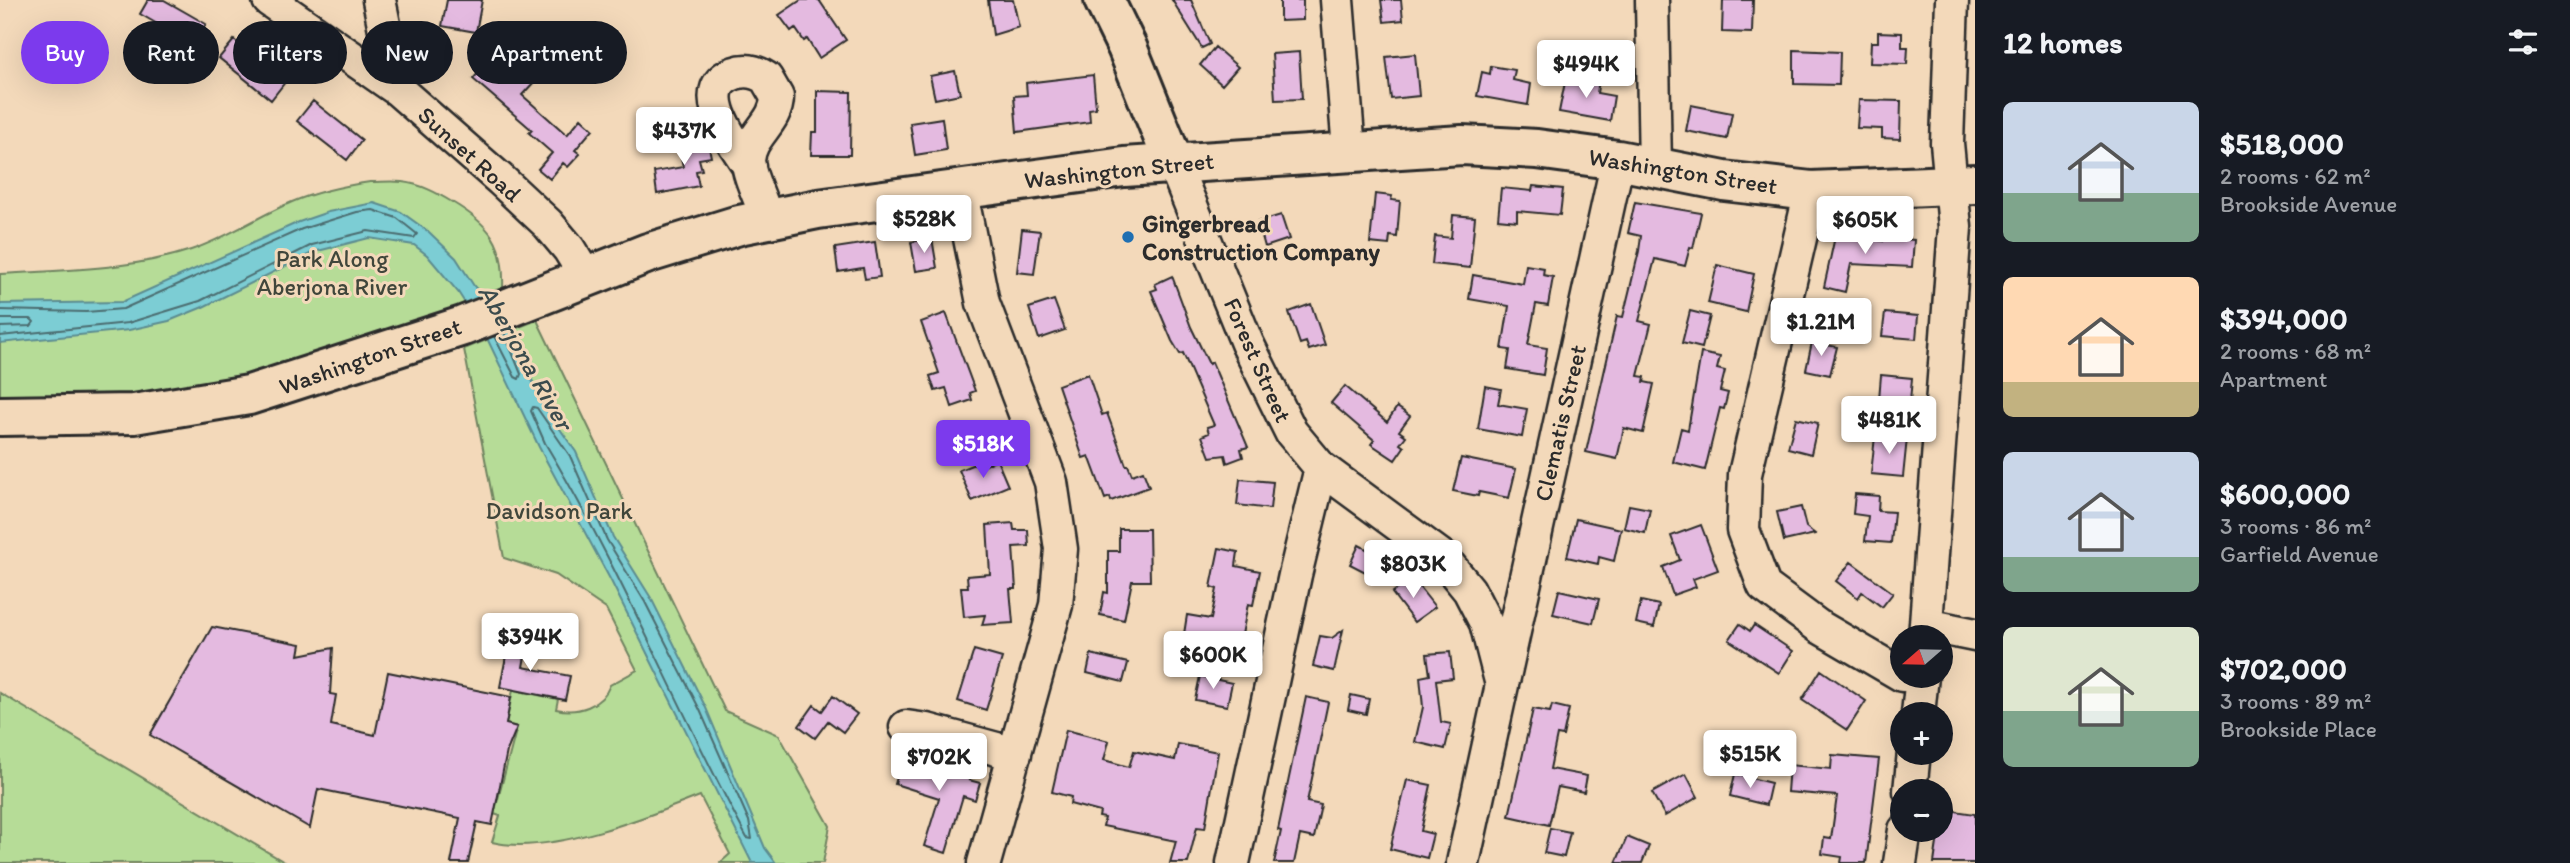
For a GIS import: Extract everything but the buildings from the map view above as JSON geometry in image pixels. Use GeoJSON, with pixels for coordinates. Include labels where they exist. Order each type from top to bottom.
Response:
{"type":"FeatureCollection","features":[{"type":"Feature","properties":{"kind":"main road","name":"Forest Street"},"geometry":{"type":"LineString","coordinates":[[1104,0],[1127,47],[1173,161]]}},
{"type":"Feature","properties":{"kind":"main road","name":"Washington Street"},"geometry":{"type":"LineString","coordinates":[[0,416],[109,416],[221,401],[293,383],[463,326],[677,243],[767,219],[960,188],[1173,161],[1482,145],[1618,160],[1724,181],[1811,191],[1963,186]]}},
{"type":"Feature","properties":{"kind":"street","name":"Sunset Road"},"geometry":{"type":"LineString","coordinates":[[269,0],[397,89],[548,224],[573,254],[586,277]]}},
{"type":"Feature","properties":{"kind":"street"},"geometry":{"type":"LineString","coordinates":[[379,0],[397,89]]}},
{"type":"Feature","properties":{"kind":"street"},"geometry":{"type":"LineString","coordinates":[[1337,0],[1349,150]]}},
{"type":"Feature","properties":{"kind":"street"},"geometry":{"type":"LineString","coordinates":[[1653,0],[1655,168]]}},
{"type":"Feature","properties":{"kind":"street"},"geometry":{"type":"LineString","coordinates":[[1926,625],[1955,227],[1963,186],[1947,143],[1952,0]]}},
{"type":"Feature","properties":{"kind":"street","name":"Clematis Street"},"geometry":{"type":"LineString","coordinates":[[1502,685],[1618,160]]}},
{"type":"Feature","properties":{"kind":"street","name":"Forest Street"},"geometry":{"type":"LineString","coordinates":[[1173,161],[1277,409],[1291,432],[1321,468],[1425,542],[1458,575],[1486,623],[1502,685],[1463,863]]}},
{"type":"Feature","properties":{"kind":"street"},"geometry":{"type":"LineString","coordinates":[[749,166],[767,219]]}},
{"type":"Feature","properties":{"kind":"street"},"geometry":{"type":"LineString","coordinates":[[960,188],[988,323],[1051,482],[1061,530],[1061,571],[1056,605],[984,863]]}},
{"type":"Feature","properties":{"kind":"street"},"geometry":{"type":"LineString","coordinates":[[1811,191],[1745,474],[1743,530],[1764,586],[1818,626],[1890,671]]}},
{"type":"Feature","properties":{"kind":"street"},"geometry":{"type":"LineString","coordinates":[[1233,863],[1295,575],[1321,468]]}},
{"type":"Feature","properties":{"kind":"street"},"geometry":{"type":"LineString","coordinates":[[1458,575],[1475,584],[1498,585],[1520,576],[1529,564]]}},
{"type":"Feature","properties":{"kind":"street"},"geometry":{"type":"LineString","coordinates":[[1953,633],[1975,635]]}},
{"type":"Feature","properties":{"kind":"street"},"geometry":{"type":"LineString","coordinates":[[906,727],[927,730],[1015,754]]}},
{"type":"Feature","properties":{"kind":"street"},"geometry":{"type":"LineString","coordinates":[[1900,863],[1903,842]]}},
{"type":"Feature","properties":{"kind":"green space","name":"Park Along Aberjona River"},"geometry":{"type":"Polygon","coordinates":[[[370,182],[402,182],[422,187],[435,192],[476,218],[492,236],[497,247],[503,272],[503,288],[445,314],[357,347],[191,392],[0,400],[0,274],[96,268],[168,257],[204,245],[302,198],[331,189],[370,182]]]}},
{"type":"Feature","properties":{"kind":"green space","name":"Davidson Park"},"geometry":{"type":"Polygon","coordinates":[[[537,320],[725,711],[779,735],[830,826],[823,863],[720,863],[730,854],[700,796],[626,823],[568,839],[541,844],[492,842],[500,816],[494,814],[517,727],[506,724],[513,690],[558,699],[556,709],[581,709],[595,703],[610,685],[637,670],[606,609],[556,575],[504,558],[464,349],[537,320]]]}},
{"type":"Feature","properties":{"kind":"green space"},"geometry":{"type":"Polygon","coordinates":[[[0,693],[286,863],[0,863],[0,693]]]}},
{"type":"Feature","properties":{"kind":"water"},"geometry":{"type":"Polygon","coordinates":[[[374,203],[401,212],[429,232],[456,258],[474,286],[510,329],[542,403],[576,452],[613,537],[651,598],[706,708],[765,848],[776,863],[752,863],[610,579],[539,447],[485,334],[458,292],[427,255],[414,245],[369,238],[314,252],[169,321],[129,330],[0,343],[0,304],[122,302],[299,222],[328,212],[374,203]]]}},
{"type":"Feature","properties":{"kind":"place","name":"Gingerbread Construction Company"},"geometry":{"type":"Point","coordinates":[1128,237]}},
{"type":"Feature","properties":{"kind":"water label","name":"Aberjona River"},"geometry":{"type":"Point","coordinates":[526,357]}}]}
